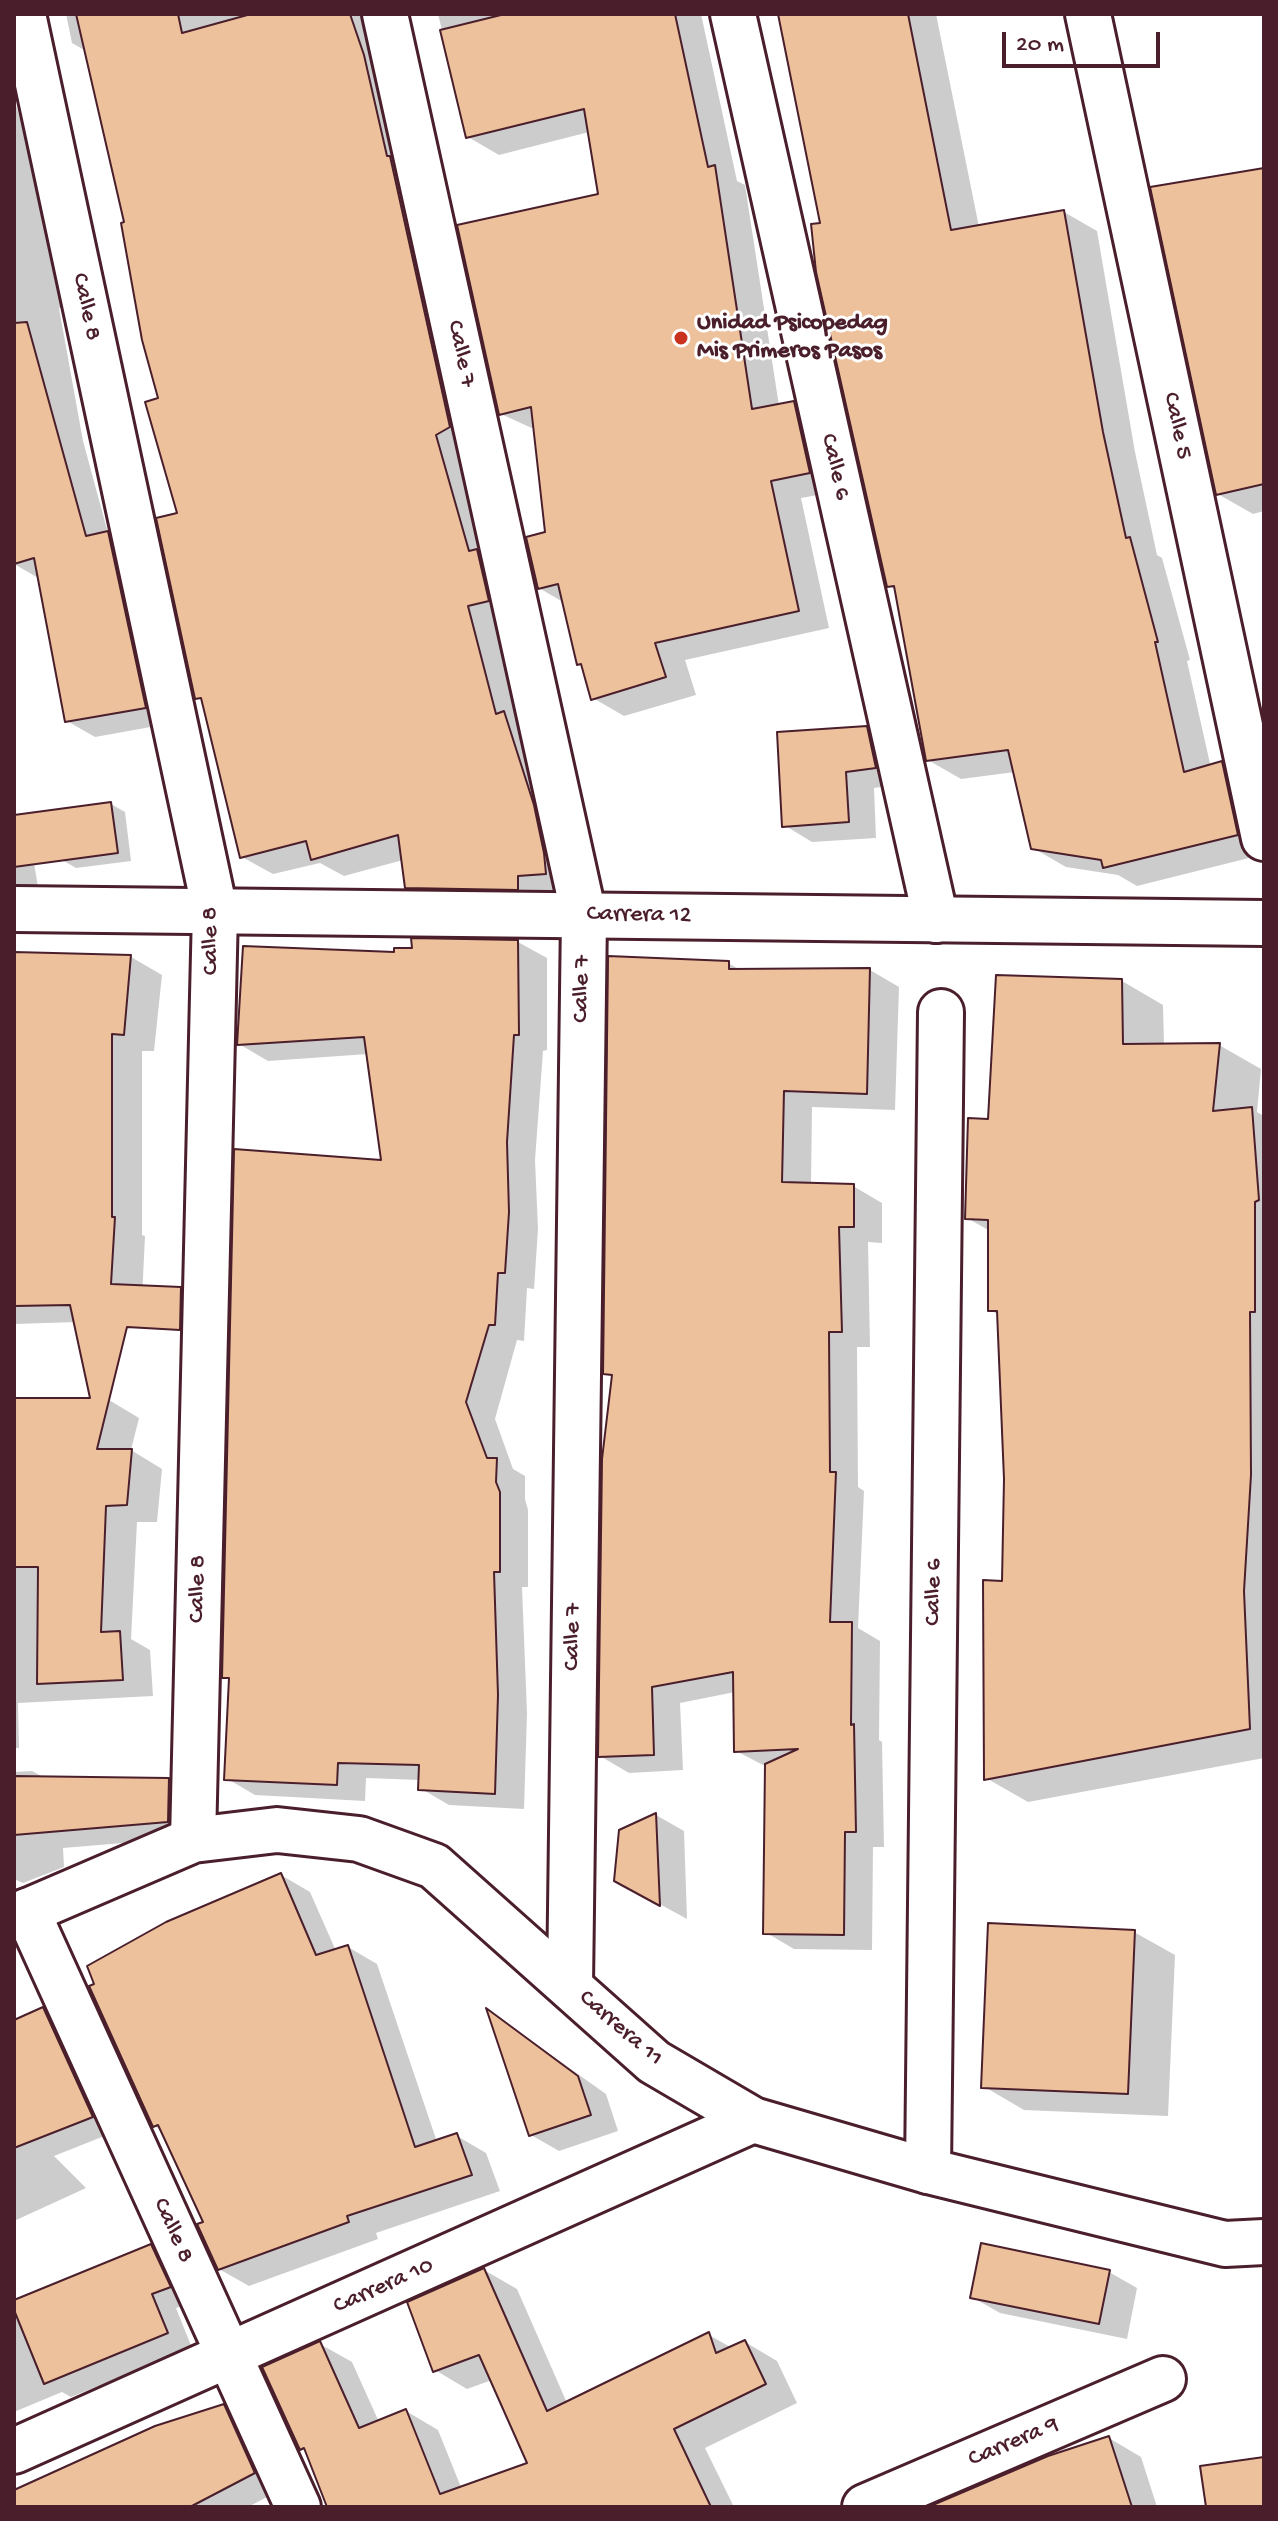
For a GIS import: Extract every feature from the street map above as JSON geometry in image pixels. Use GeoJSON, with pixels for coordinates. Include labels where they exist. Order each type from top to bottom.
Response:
{"type":"FeatureCollection","features":[{"type":"Feature","properties":{"kind":"street","name":"Calle 8"},"geometry":{"type":"LineString","coordinates":[[23,14],[215,911],[193,1840]]}},
{"type":"Feature","properties":{"kind":"street","name":"Calle 7"},"geometry":{"type":"LineString","coordinates":[[385,14],[584,916],[570,1985]]}},
{"type":"Feature","properties":{"kind":"street","name":"Calle 6"},"geometry":{"type":"LineString","coordinates":[[733,14],[936,920]]}},
{"type":"Feature","properties":{"kind":"street","name":"Calle 5"},"geometry":{"type":"LineString","coordinates":[[1088,14],[1264,838]]}},
{"type":"Feature","properties":{"kind":"street","name":"Carrera 12"},"geometry":{"type":"LineString","coordinates":[[14,909],[1264,923]]}},
{"type":"Feature","properties":{"kind":"street","name":"Calle 6"},"geometry":{"type":"LineString","coordinates":[[928,2171],[941,1012]]}},
{"type":"Feature","properties":{"kind":"street","name":"Carrera 11"},"geometry":{"type":"LineString","coordinates":[[20,1914],[193,1840],[277,1830],[359,1839],[434,1866],[654,2062],[753,2120],[928,2171],[1225,2244],[1264,2242]]}},
{"type":"Feature","properties":{"kind":"street","name":"Calle 8"},"geometry":{"type":"LineString","coordinates":[[20,1914],[298,2507]]}},
{"type":"Feature","properties":{"kind":"street","name":"Carrera 10"},"geometry":{"type":"LineString","coordinates":[[14,2451],[230,2357],[753,2120]]}},
{"type":"Feature","properties":{"kind":"street","name":"Carrera 9"},"geometry":{"type":"LineString","coordinates":[[865,2507],[1163,2379]]}},
{"type":"Feature","properties":{"kind":"building"},"geometry":{"type":"Polygon","coordinates":[[[76,14],[178,14],[182,33],[251,14],[350,14],[364,55],[387,156],[390,156],[450,427],[436,435],[469,551],[477,549],[489,601],[468,606],[496,714],[504,711],[534,805],[544,853],[546,874],[518,876],[518,890],[405,888],[398,835],[311,860],[306,841],[240,858],[201,698],[195,699],[156,518],[177,513],[145,402],[158,398],[142,340],[121,223],[124,222],[76,14]]]}},
{"type":"Feature","properties":{"kind":"building"},"geometry":{"type":"Polygon","coordinates":[[[505,14],[675,14],[708,167],[715,165],[752,409],[794,401],[810,473],[771,481],[799,611],[655,643],[666,677],[591,700],[581,664],[577,665],[558,584],[538,589],[526,537],[545,532],[531,407],[499,415],[457,225],[598,194],[584,109],[466,138],[440,30],[505,14]]]}},
{"type":"Feature","properties":{"kind":"building"},"geometry":{"type":"Polygon","coordinates":[[[778,14],[908,14],[951,230],[1064,210],[1103,432],[1126,538],[1130,537],[1158,642],[1155,642],[1184,772],[1222,761],[1238,835],[1103,868],[1101,860],[1031,849],[1008,750],[926,761],[894,586],[887,587],[816,272],[811,224],[820,223],[778,14]]]}},
{"type":"Feature","properties":{"kind":"building"},"geometry":{"type":"Polygon","coordinates":[[[1264,168],[1264,484],[1216,495],[1150,187],[1264,168]]]}},
{"type":"Feature","properties":{"kind":"building"},"geometry":{"type":"Polygon","coordinates":[[[27,322],[86,536],[108,531],[146,708],[65,722],[34,558],[14,564],[14,323],[27,322]]]}},
{"type":"Feature","properties":{"kind":"building"},"geometry":{"type":"Polygon","coordinates":[[[867,726],[876,768],[846,772],[849,822],[782,827],[777,732],[867,726]]]}},
{"type":"Feature","properties":{"kind":"building"},"geometry":{"type":"Polygon","coordinates":[[[111,802],[118,853],[14,867],[14,815],[111,802]]]}},
{"type":"Feature","properties":{"kind":"building"},"geometry":{"type":"Polygon","coordinates":[[[411,938],[518,940],[519,1035],[514,1035],[507,1142],[509,1212],[505,1273],[498,1273],[495,1325],[489,1325],[466,1402],[487,1458],[497,1458],[496,1482],[500,1492],[500,1572],[494,1572],[498,1695],[495,1794],[418,1790],[419,1765],[338,1763],[337,1785],[224,1780],[229,1678],[222,1678],[234,1149],[381,1160],[364,1037],[237,1045],[243,946],[394,952],[394,948],[412,948],[411,938]]]}},
{"type":"Feature","properties":{"kind":"building"},"geometry":{"type":"Polygon","coordinates":[[[14,952],[131,955],[124,1035],[112,1034],[112,1217],[115,1217],[111,1284],[181,1287],[180,1330],[127,1327],[97,1449],[132,1449],[127,1505],[106,1506],[101,1632],[120,1631],[123,1680],[37,1684],[38,1567],[14,1567],[14,1398],[90,1398],[70,1305],[14,1306],[14,952]]]}},
{"type":"Feature","properties":{"kind":"building"},"geometry":{"type":"Polygon","coordinates":[[[608,956],[729,961],[729,969],[870,968],[867,1094],[784,1091],[782,1182],[854,1184],[854,1227],[839,1227],[842,1332],[829,1332],[830,1472],[836,1472],[830,1622],[852,1622],[851,1725],[854,1724],[856,1832],[845,1832],[844,1935],[763,1934],[765,1764],[798,1749],[734,1752],[733,1672],[652,1687],[654,1755],[598,1757],[602,1459],[612,1375],[603,1374],[608,956]]]}},
{"type":"Feature","properties":{"kind":"building"},"geometry":{"type":"Polygon","coordinates":[[[996,975],[1122,979],[1123,1044],[1220,1043],[1213,1111],[1252,1107],[1259,1200],[1255,1202],[1255,1312],[1250,1312],[1251,1475],[1244,1591],[1250,1729],[984,1780],[983,1580],[1002,1581],[1004,1479],[997,1311],[988,1311],[988,1220],[965,1219],[968,1118],[988,1119],[996,975]]]}},
{"type":"Feature","properties":{"kind":"building"},"geometry":{"type":"Polygon","coordinates":[[[14,1776],[169,1778],[168,1822],[14,1835],[14,1776]]]}},
{"type":"Feature","properties":{"kind":"building"},"geometry":{"type":"Polygon","coordinates":[[[656,1813],[660,1906],[614,1881],[619,1830],[656,1813]]]}},
{"type":"Feature","properties":{"kind":"building"},"geometry":{"type":"Polygon","coordinates":[[[281,1873],[316,1955],[348,1945],[415,2147],[457,2133],[472,2175],[347,2216],[349,2222],[218,2270],[197,2224],[203,2222],[158,2125],[153,2127],[89,1986],[94,1984],[87,1966],[166,1922],[281,1873]]]}},
{"type":"Feature","properties":{"kind":"building"},"geometry":{"type":"Polygon","coordinates":[[[988,1923],[1135,1930],[1128,2094],[981,2088],[988,1923]]]}},
{"type":"Feature","properties":{"kind":"building"},"geometry":{"type":"Polygon","coordinates":[[[43,2007],[93,2117],[14,2148],[14,2020],[43,2007]]]}},
{"type":"Feature","properties":{"kind":"building"},"geometry":{"type":"Polygon","coordinates":[[[486,2008],[578,2076],[591,2115],[529,2136],[486,2008]]]}},
{"type":"Feature","properties":{"kind":"building"},"geometry":{"type":"Polygon","coordinates":[[[981,2243],[1110,2270],[1099,2324],[970,2298],[981,2243]]]}},
{"type":"Feature","properties":{"kind":"building"},"geometry":{"type":"Polygon","coordinates":[[[151,2244],[171,2287],[152,2294],[168,2333],[44,2384],[14,2310],[14,2300],[151,2244]]]}},
{"type":"Feature","properties":{"kind":"building"},"geometry":{"type":"Polygon","coordinates":[[[484,2268],[547,2411],[709,2332],[716,2353],[745,2340],[766,2384],[674,2429],[711,2507],[327,2507],[304,2448],[300,2450],[262,2367],[320,2341],[359,2428],[406,2409],[440,2494],[527,2463],[479,2355],[433,2372],[407,2302],[484,2268]]]}},
{"type":"Feature","properties":{"kind":"building"},"geometry":{"type":"Polygon","coordinates":[[[224,2404],[255,2473],[190,2507],[14,2507],[14,2490],[155,2426],[224,2404]]]}},
{"type":"Feature","properties":{"kind":"building"},"geometry":{"type":"Polygon","coordinates":[[[1109,2436],[1132,2507],[928,2507],[1048,2456],[1109,2436]]]}},
{"type":"Feature","properties":{"kind":"building"},"geometry":{"type":"Polygon","coordinates":[[[1264,2457],[1264,2507],[1206,2507],[1200,2466],[1264,2457]]]}},
{"type":"Feature","properties":{"kind":"place","name":"Unidad Psicopedag Mis Primeros Pasos"},"geometry":{"type":"Point","coordinates":[681,338]}}]}
